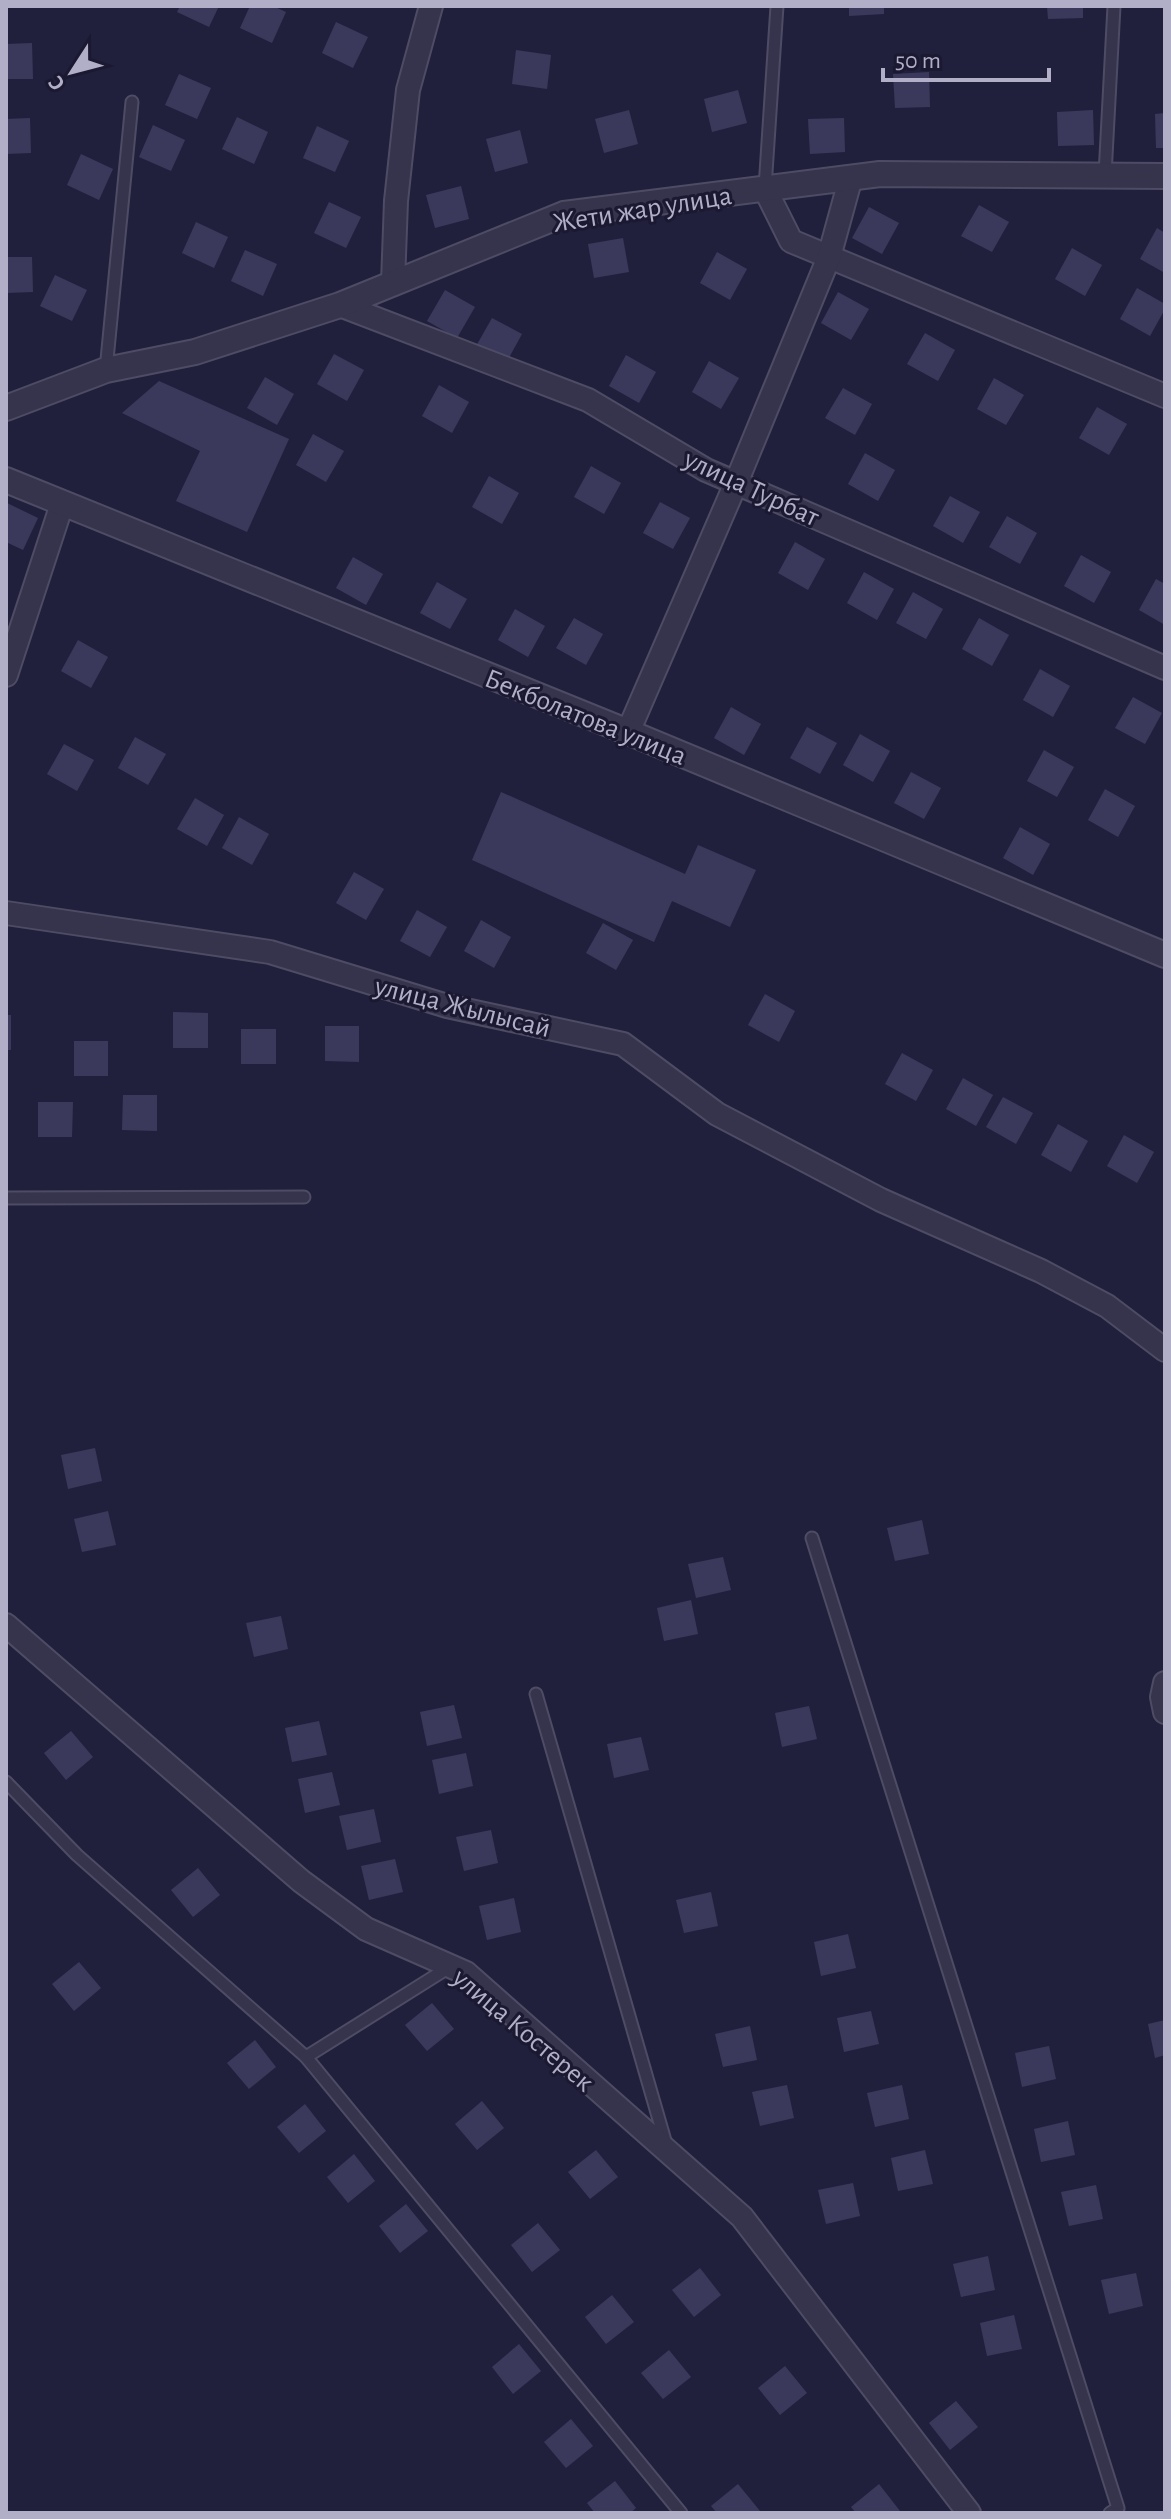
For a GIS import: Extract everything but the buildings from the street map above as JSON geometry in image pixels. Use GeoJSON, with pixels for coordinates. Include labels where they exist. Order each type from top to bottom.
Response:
{"type":"FeatureCollection","features":[{"type":"Feature","properties":{"kind":"street"},"geometry":{"type":"LineString","coordinates":[[393,283],[396,201],[408,90],[431,6]]}},
{"type":"Feature","properties":{"kind":"street","name":"Жети жар улица"},"geometry":{"type":"LineString","coordinates":[[6,408],[106,370],[195,352],[340,305],[564,214],[880,174],[1165,176]]}},
{"type":"Feature","properties":{"kind":"street"},"geometry":{"type":"LineString","coordinates":[[628,732],[736,483],[829,257],[851,177]]}},
{"type":"Feature","properties":{"kind":"street"},"geometry":{"type":"LineString","coordinates":[[765,189],[791,241],[1165,396]]}},
{"type":"Feature","properties":{"kind":"street","name":"улица Турбат"},"geometry":{"type":"LineString","coordinates":[[340,305],[588,400],[706,470],[1165,668]]}},
{"type":"Feature","properties":{"kind":"street","name":"Бекболатова улица"},"geometry":{"type":"LineString","coordinates":[[6,480],[628,732],[1165,955]]}},
{"type":"Feature","properties":{"kind":"street"},"geometry":{"type":"LineString","coordinates":[[6,675],[62,504]]}},
{"type":"Feature","properties":{"kind":"street","name":"улица Жылысай"},"geometry":{"type":"LineString","coordinates":[[6,913],[270,952],[447,1006],[623,1044],[717,1114],[881,1200],[1041,1271],[1107,1306],[1165,1350]]}},
{"type":"Feature","properties":{"kind":"street","name":"улица Костерек"},"geometry":{"type":"LineString","coordinates":[[6,1625],[301,1881],[366,1929],[466,1973],[742,2217],[969,2513]]}},
{"type":"Feature","properties":{"kind":"street"},"geometry":{"type":"LineString","coordinates":[[1165,1683],[1162,1697],[1165,1712]]}},
{"type":"Feature","properties":{"kind":"lane"},"geometry":{"type":"LineString","coordinates":[[765,189],[777,6]]}},
{"type":"Feature","properties":{"kind":"lane"},"geometry":{"type":"LineString","coordinates":[[1105,175],[1114,6]]}},
{"type":"Feature","properties":{"kind":"lane"},"geometry":{"type":"LineString","coordinates":[[106,370],[132,102]]}},
{"type":"Feature","properties":{"kind":"lane"},"geometry":{"type":"LineString","coordinates":[[6,1198],[304,1197]]}},
{"type":"Feature","properties":{"kind":"lane"},"geometry":{"type":"LineString","coordinates":[[812,1538],[1118,2508],[1110,2513]]}},
{"type":"Feature","properties":{"kind":"lane"},"geometry":{"type":"LineString","coordinates":[[536,1694],[669,2152]]}},
{"type":"Feature","properties":{"kind":"lane"},"geometry":{"type":"LineString","coordinates":[[6,1782],[77,1855],[306,2057],[681,2513]]}},
{"type":"Feature","properties":{"kind":"lane"},"geometry":{"type":"LineString","coordinates":[[306,2057],[451,1966]]}}]}
